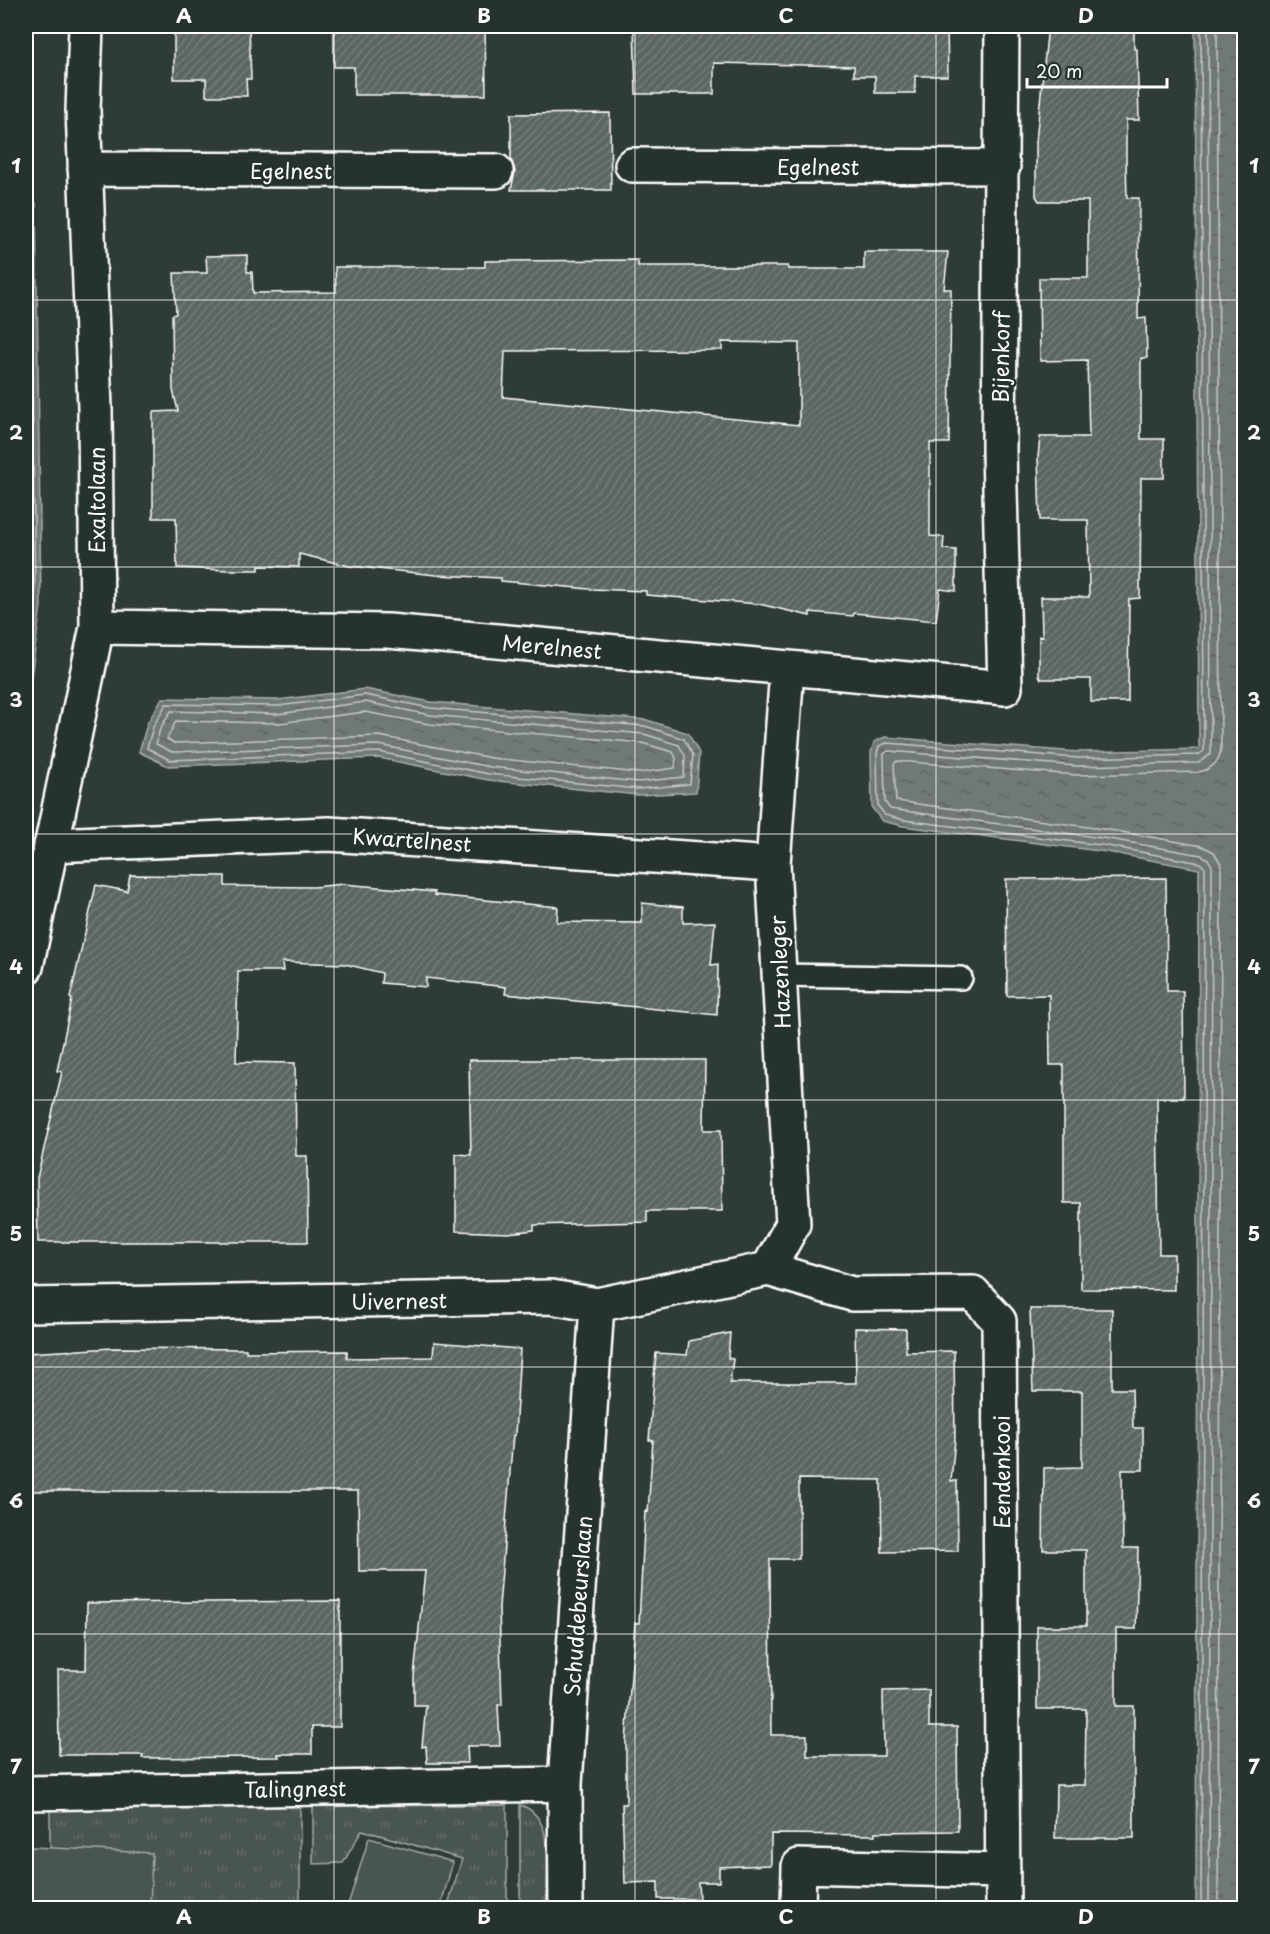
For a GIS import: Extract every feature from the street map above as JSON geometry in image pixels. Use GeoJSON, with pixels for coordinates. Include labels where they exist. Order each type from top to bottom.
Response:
{"type":"FeatureCollection","features":[{"type":"Feature","properties":{"kind":"street","name":"Exaltolaan"},"geometry":{"type":"LineString","coordinates":[[26,967],[97,627],[95,408],[83,110],[86,26]]}},
{"type":"Feature","properties":{"kind":"street","name":"Bijenkorf"},"geometry":{"type":"LineString","coordinates":[[1002,26],[1003,166],[999,450],[1005,688]]}},
{"type":"Feature","properties":{"kind":"street","name":"Egelnest"},"geometry":{"type":"LineString","coordinates":[[632,165],[1003,166]]}},
{"type":"Feature","properties":{"kind":"street","name":"Egelnest"},"geometry":{"type":"LineString","coordinates":[[86,169],[496,171]]}},
{"type":"Feature","properties":{"kind":"street","name":"Merelnest"},"geometry":{"type":"LineString","coordinates":[[97,627],[388,631],[1005,688]]}},
{"type":"Feature","properties":{"kind":"street","name":"Hazenleger"},"geometry":{"type":"LineString","coordinates":[[768,1269],[793,1224],[773,864],[787,669]]}},
{"type":"Feature","properties":{"kind":"street","name":"Kwartelnest"},"geometry":{"type":"LineString","coordinates":[[51,845],[329,834],[773,864]]}},
{"type":"Feature","properties":{"kind":"street","name":"Uivernest"},"geometry":{"type":"LineString","coordinates":[[26,1305],[551,1297],[597,1305],[768,1269]]}},
{"type":"Feature","properties":{"kind":"street","name":"Eendenkooi"},"geometry":{"type":"LineString","coordinates":[[768,1269],[852,1294],[973,1293],[999,1321],[1003,1908]]}},
{"type":"Feature","properties":{"kind":"street","name":"Schuddebeurslaan"},"geometry":{"type":"LineString","coordinates":[[566,1908],[565,1784],[597,1305]]}},
{"type":"Feature","properties":{"kind":"street","name":"Talingnest"},"geometry":{"type":"LineString","coordinates":[[26,1793],[565,1784]]}},
{"type":"Feature","properties":{"kind":"street"},"geometry":{"type":"LineString","coordinates":[[798,1908],[799,1866],[1003,1871]]}},
{"type":"Feature","properties":{"kind":"lane"},"geometry":{"type":"LineString","coordinates":[[779,975],[961,978]]}},
{"type":"Feature","properties":{"kind":"green space"},"geometry":{"type":"Polygon","coordinates":[[[507,1805],[507,1908],[447,1908],[462,1859],[362,1830],[343,1863],[313,1864],[313,1806],[507,1805]]]}},
{"type":"Feature","properties":{"kind":"green space"},"geometry":{"type":"Polygon","coordinates":[[[520,1805],[532,1811],[540,1821],[545,1834],[548,1865],[546,1908],[520,1908],[520,1805]]]}},
{"type":"Feature","properties":{"kind":"green space"},"geometry":{"type":"Polygon","coordinates":[[[300,1806],[300,1908],[50,1908],[50,1808],[300,1806]]]}},
{"type":"Feature","properties":{"kind":"green space"},"geometry":{"type":"Polygon","coordinates":[[[369,1838],[453,1862],[440,1908],[347,1908],[369,1838]]]}},
{"type":"Feature","properties":{"kind":"green space"},"geometry":{"type":"Polygon","coordinates":[[[33,1847],[152,1853],[150,1908],[26,1908],[26,1850],[33,1847]]]}},
{"type":"Feature","properties":{"kind":"water"},"geometry":{"type":"Polygon","coordinates":[[[1195,26],[1244,26],[1244,1908],[1196,1908],[1199,869],[1107,852],[903,826],[882,821],[872,808],[871,752],[874,742],[885,737],[1078,752],[1199,749],[1195,26]]]}},
{"type":"Feature","properties":{"kind":"water"},"geometry":{"type":"Polygon","coordinates":[[[26,177],[36,204],[41,606],[26,713],[26,177]]]}},
{"type":"Feature","properties":{"kind":"water"},"geometry":{"type":"Polygon","coordinates":[[[365,689],[431,702],[647,720],[688,733],[699,753],[696,792],[638,795],[488,780],[379,758],[168,766],[139,752],[147,724],[162,698],[278,700],[365,689]]]}},
{"type":"Feature","properties":{"kind":"building"},"geometry":{"type":"Polygon","coordinates":[[[174,26],[249,26],[251,79],[246,79],[247,96],[206,96],[206,79],[174,79],[174,26]]]}},
{"type":"Feature","properties":{"kind":"building"},"geometry":{"type":"Polygon","coordinates":[[[334,26],[485,26],[486,95],[354,95],[354,67],[334,67],[334,26]]]}},
{"type":"Feature","properties":{"kind":"building"},"geometry":{"type":"Polygon","coordinates":[[[634,26],[947,26],[948,76],[915,76],[915,93],[875,93],[875,76],[854,76],[854,66],[714,63],[714,94],[636,94],[634,26]]]}},
{"type":"Feature","properties":{"kind":"building"},"geometry":{"type":"Polygon","coordinates":[[[1048,26],[1134,26],[1134,49],[1137,49],[1139,120],[1126,120],[1126,159],[1127,198],[1139,198],[1138,319],[1146,318],[1147,358],[1141,358],[1141,439],[1164,439],[1164,478],[1141,478],[1140,598],[1129,599],[1128,702],[1091,702],[1091,679],[1041,679],[1039,675],[1039,636],[1042,637],[1041,597],[1089,597],[1088,520],[1040,520],[1038,457],[1040,437],[1089,437],[1087,360],[1040,361],[1039,278],[1088,278],[1088,201],[1039,201],[1036,196],[1036,141],[1048,26]]]}},
{"type":"Feature","properties":{"kind":"building"},"geometry":{"type":"Polygon","coordinates":[[[610,113],[611,190],[511,190],[515,171],[511,160],[511,114],[610,113]]]}},
{"type":"Feature","properties":{"kind":"building"},"geometry":{"type":"Polygon","coordinates":[[[864,252],[948,252],[944,289],[951,289],[949,443],[930,443],[930,536],[944,537],[943,549],[956,550],[956,591],[940,589],[936,621],[854,613],[853,616],[810,612],[810,616],[759,604],[646,595],[646,591],[589,589],[501,581],[501,578],[436,575],[349,566],[299,554],[299,567],[259,566],[259,570],[177,568],[176,518],[153,518],[153,412],[178,411],[173,390],[172,315],[176,314],[174,273],[207,273],[206,256],[247,255],[247,272],[252,272],[253,293],[336,292],[335,267],[485,267],[485,261],[638,260],[638,266],[788,266],[788,269],[864,269],[864,252]],[[722,342],[722,350],[505,351],[503,397],[799,425],[799,343],[722,342]]]}},
{"type":"Feature","properties":{"kind":"building"},"geometry":{"type":"Polygon","coordinates":[[[130,875],[225,876],[225,886],[314,887],[343,884],[435,892],[434,895],[558,907],[557,922],[642,923],[642,903],[683,907],[683,923],[715,922],[711,965],[718,964],[717,1015],[505,994],[506,987],[426,978],[426,987],[381,983],[382,973],[345,964],[282,962],[283,971],[238,971],[236,1062],[295,1063],[296,1156],[307,1156],[308,1242],[38,1242],[37,1178],[62,1072],[57,1071],[72,999],[70,998],[96,885],[127,891],[130,875]]]}},
{"type":"Feature","properties":{"kind":"building"},"geometry":{"type":"Polygon","coordinates":[[[1166,878],[1167,991],[1183,991],[1184,1098],[1157,1098],[1159,1254],[1174,1254],[1174,1290],[1081,1289],[1081,1203],[1064,1203],[1064,1065],[1050,1065],[1049,995],[1007,996],[1006,879],[1166,878]]]}},
{"type":"Feature","properties":{"kind":"building"},"geometry":{"type":"Polygon","coordinates":[[[469,1060],[705,1060],[704,1130],[721,1130],[722,1211],[647,1211],[647,1222],[534,1225],[534,1230],[508,1233],[456,1231],[456,1154],[471,1155],[469,1060]]]}},
{"type":"Feature","properties":{"kind":"building"},"geometry":{"type":"Polygon","coordinates":[[[1030,1309],[1112,1309],[1112,1389],[1132,1389],[1133,1428],[1143,1428],[1143,1470],[1122,1470],[1123,1548],[1138,1548],[1136,1629],[1116,1629],[1116,1706],[1134,1706],[1134,1838],[1055,1838],[1056,1785],[1085,1785],[1086,1709],[1037,1709],[1037,1626],[1086,1626],[1086,1550],[1043,1550],[1044,1468],[1082,1467],[1082,1391],[1033,1391],[1030,1309]]]}},
{"type":"Feature","properties":{"kind":"building"},"geometry":{"type":"Polygon","coordinates":[[[855,1328],[906,1329],[906,1352],[954,1351],[955,1439],[951,1481],[957,1481],[958,1551],[882,1552],[881,1480],[799,1479],[799,1559],[770,1559],[771,1735],[807,1735],[807,1756],[884,1756],[883,1691],[929,1690],[929,1727],[957,1727],[958,1831],[875,1832],[875,1835],[771,1834],[771,1865],[719,1867],[719,1882],[698,1882],[699,1899],[658,1899],[658,1882],[625,1883],[622,1804],[626,1804],[626,1742],[635,1623],[639,1623],[645,1511],[648,1512],[653,1440],[649,1440],[656,1353],[687,1355],[689,1341],[730,1333],[728,1358],[733,1359],[730,1383],[856,1383],[855,1328]]]}},
{"type":"Feature","properties":{"kind":"building"},"geometry":{"type":"Polygon","coordinates":[[[434,1342],[520,1349],[515,1435],[513,1435],[499,1607],[502,1705],[498,1705],[500,1746],[467,1746],[468,1763],[427,1763],[426,1746],[422,1747],[426,1705],[414,1705],[414,1676],[425,1571],[359,1571],[358,1491],[26,1491],[26,1353],[114,1348],[246,1349],[246,1352],[347,1351],[347,1358],[433,1357],[434,1342]]]}},
{"type":"Feature","properties":{"kind":"building"},"geometry":{"type":"Polygon","coordinates":[[[340,1601],[340,1727],[312,1727],[312,1754],[278,1754],[279,1757],[142,1758],[143,1755],[59,1755],[58,1670],[86,1670],[87,1603],[340,1601]]]}}]}
